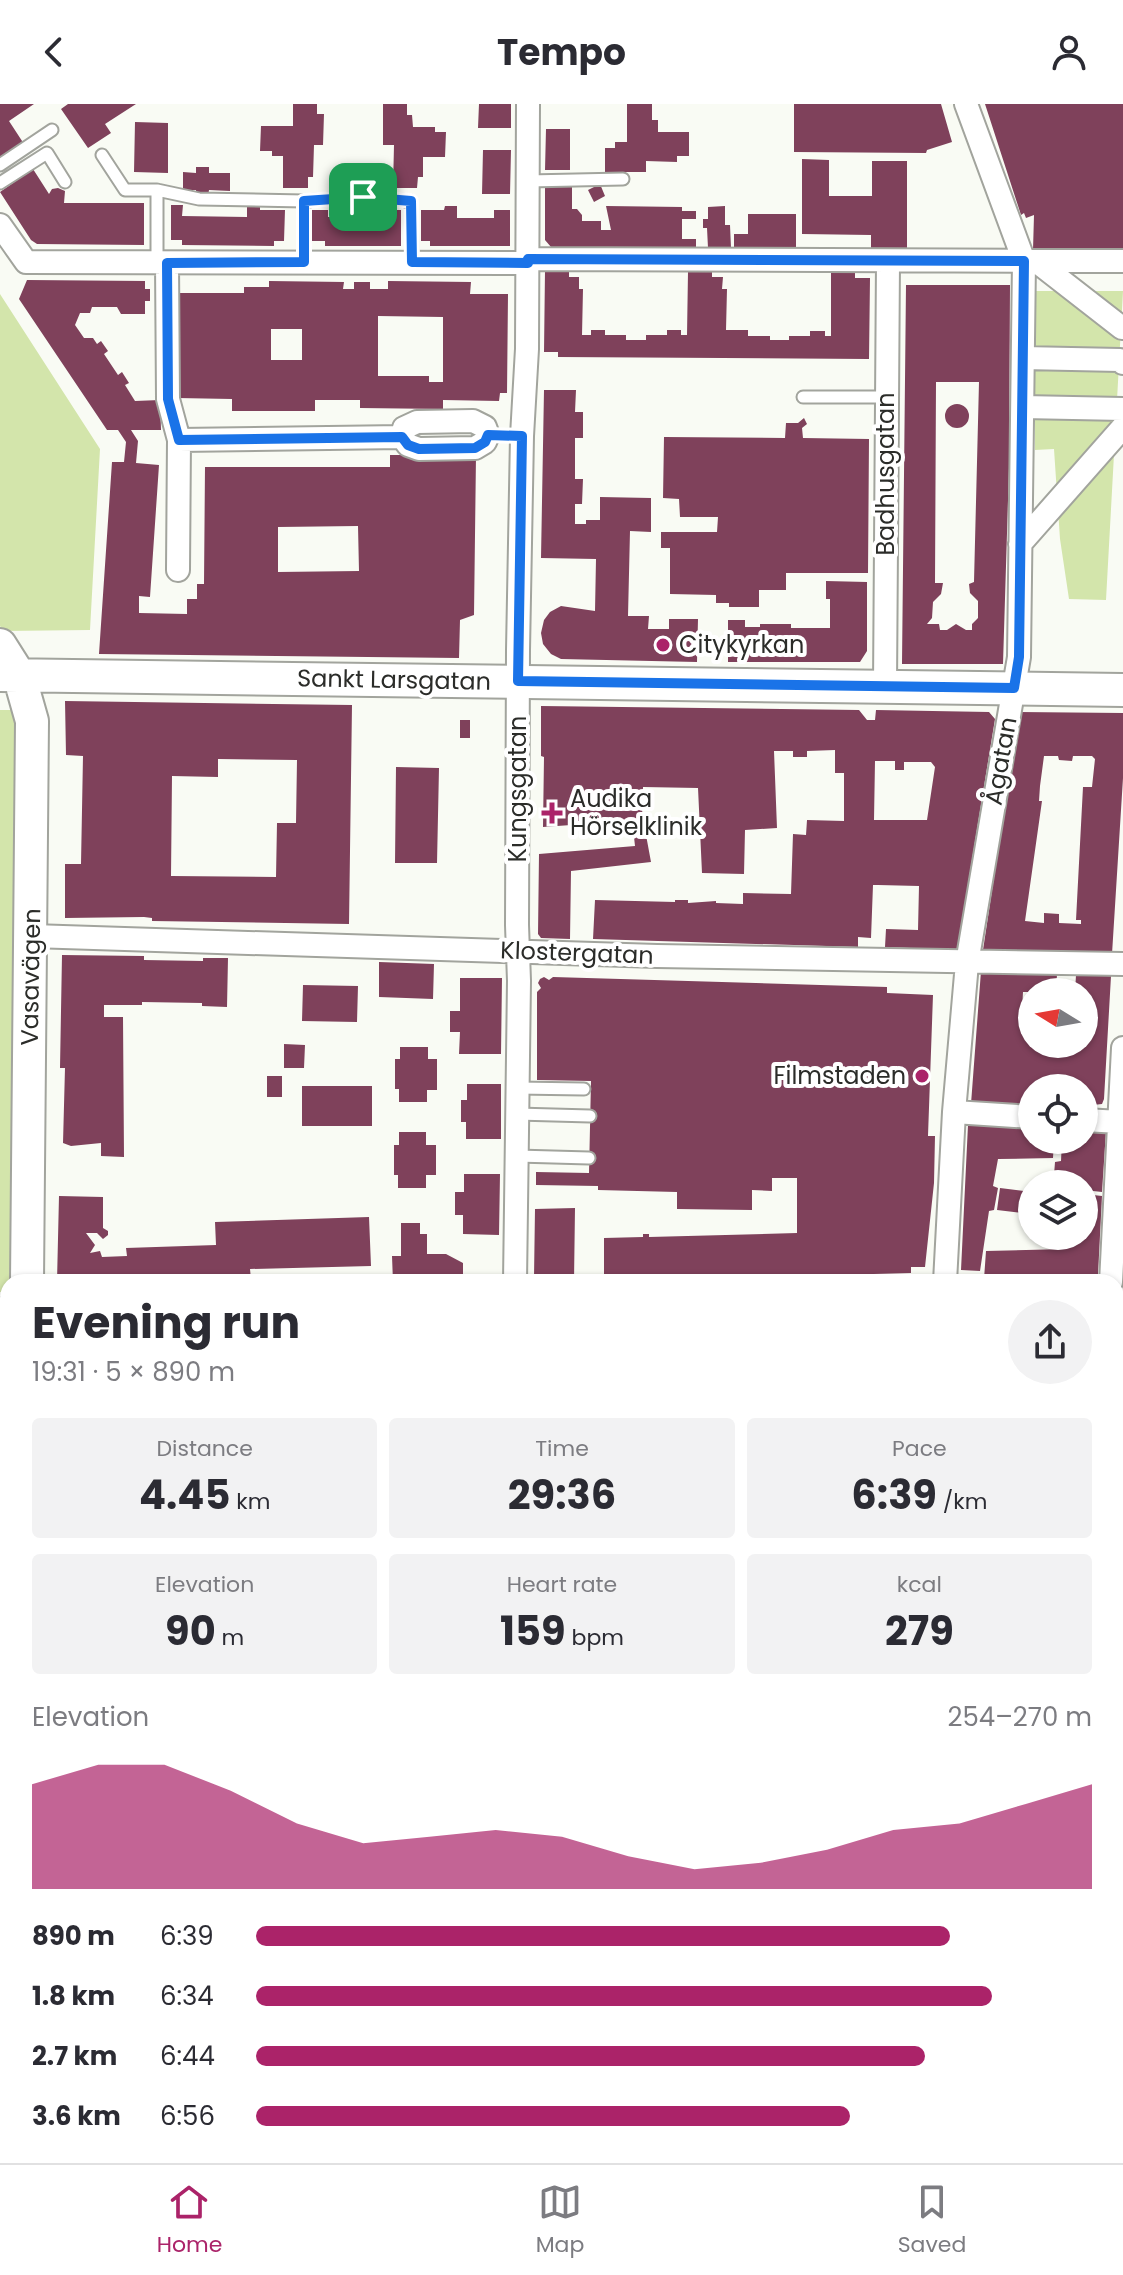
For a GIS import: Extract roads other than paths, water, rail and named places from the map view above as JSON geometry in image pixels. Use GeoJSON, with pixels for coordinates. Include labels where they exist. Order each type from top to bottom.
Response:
{"type":"FeatureCollection","features":[{"type":"Feature","properties":{"kind":"main road","name":"Vasavägen"},"geometry":{"type":"LineString","coordinates":[[0,645],[9,675],[32,721],[27,1274]]}},
{"type":"Feature","properties":{"kind":"main road","name":"Sankt Larsgatan"},"geometry":{"type":"LineString","coordinates":[[9,675],[885,686],[1022,667],[1123,690]]}},
{"type":"Feature","properties":{"kind":"street","name":"Kungsgatan"},"geometry":{"type":"LineString","coordinates":[[515,1274],[518,681],[522,436],[526,414],[528,104]]}},
{"type":"Feature","properties":{"kind":"street","name":"Ågatan"},"geometry":{"type":"LineString","coordinates":[[945,1274],[954,1112],[967,963],[1022,667],[1023,358],[1030,261],[966,104]]}},
{"type":"Feature","properties":{"kind":"street"},"geometry":{"type":"LineString","coordinates":[[0,225],[26,262],[1123,261]]}},
{"type":"Feature","properties":{"kind":"street"},"geometry":{"type":"LineString","coordinates":[[1030,261],[1122,328]]}},
{"type":"Feature","properties":{"kind":"street"},"geometry":{"type":"LineString","coordinates":[[162,262],[168,399],[179,440],[178,570]]}},
{"type":"Feature","properties":{"kind":"street","name":"Badhusgatan"},"geometry":{"type":"LineString","coordinates":[[885,686],[888,262]]}},
{"type":"Feature","properties":{"kind":"street"},"geometry":{"type":"LineString","coordinates":[[1023,358],[1120,360],[1123,363]]}},
{"type":"Feature","properties":{"kind":"street"},"geometry":{"type":"LineString","coordinates":[[1023,407],[1123,409]]}},
{"type":"Feature","properties":{"kind":"street"},"geometry":{"type":"LineString","coordinates":[[1020,544],[1123,427]]}},
{"type":"Feature","properties":{"kind":"street"},"geometry":{"type":"LineString","coordinates":[[179,440],[402,437],[408,445],[419,449],[475,448],[485,442],[488,435],[522,436]]}},
{"type":"Feature","properties":{"kind":"street","name":"Klostergatan"},"geometry":{"type":"LineString","coordinates":[[32,936],[967,963],[1123,964]]}},
{"type":"Feature","properties":{"kind":"street"},"geometry":{"type":"LineString","coordinates":[[1113,1274],[1123,1048]]}},
{"type":"Feature","properties":{"kind":"street"},"geometry":{"type":"LineString","coordinates":[[954,1112],[1018,1116]]}},
{"type":"Feature","properties":{"kind":"street"},"geometry":{"type":"LineString","coordinates":[[1098,1121],[1121,1123]]}},
{"type":"Feature","properties":{"kind":"lane"},"geometry":{"type":"LineString","coordinates":[[0,165],[52,130]]}},
{"type":"Feature","properties":{"kind":"lane"},"geometry":{"type":"LineString","coordinates":[[0,183],[47,153],[65,182]]}},
{"type":"Feature","properties":{"kind":"lane"},"geometry":{"type":"LineString","coordinates":[[102,155],[125,190],[157,190],[199,199],[304,201],[363,197],[411,201],[412,262]]}},
{"type":"Feature","properties":{"kind":"lane"},"geometry":{"type":"LineString","coordinates":[[528,181],[623,179]]}},
{"type":"Feature","properties":{"kind":"lane"},"geometry":{"type":"LineString","coordinates":[[157,190],[162,262]]}},
{"type":"Feature","properties":{"kind":"lane"},"geometry":{"type":"LineString","coordinates":[[304,201],[304,262]]}},
{"type":"Feature","properties":{"kind":"lane"},"geometry":{"type":"LineString","coordinates":[[803,397],[886,397]]}},
{"type":"Feature","properties":{"kind":"lane"},"geometry":{"type":"LineString","coordinates":[[517,1088],[584,1089]]}},
{"type":"Feature","properties":{"kind":"lane"},"geometry":{"type":"LineString","coordinates":[[517,1114],[590,1116]]}},
{"type":"Feature","properties":{"kind":"lane"},"geometry":{"type":"LineString","coordinates":[[517,1156],[589,1158]]}},
{"type":"Feature","properties":{"kind":"place","name":"Citykyrkan"},"geometry":{"type":"Point","coordinates":[663,645]}},
{"type":"Feature","properties":{"kind":"place","name":"Audika Hörselklinik"},"geometry":{"type":"Point","coordinates":[552,813]}},
{"type":"Feature","properties":{"kind":"place","name":"Filmstaden"},"geometry":{"type":"Point","coordinates":[922,1076]}}]}
